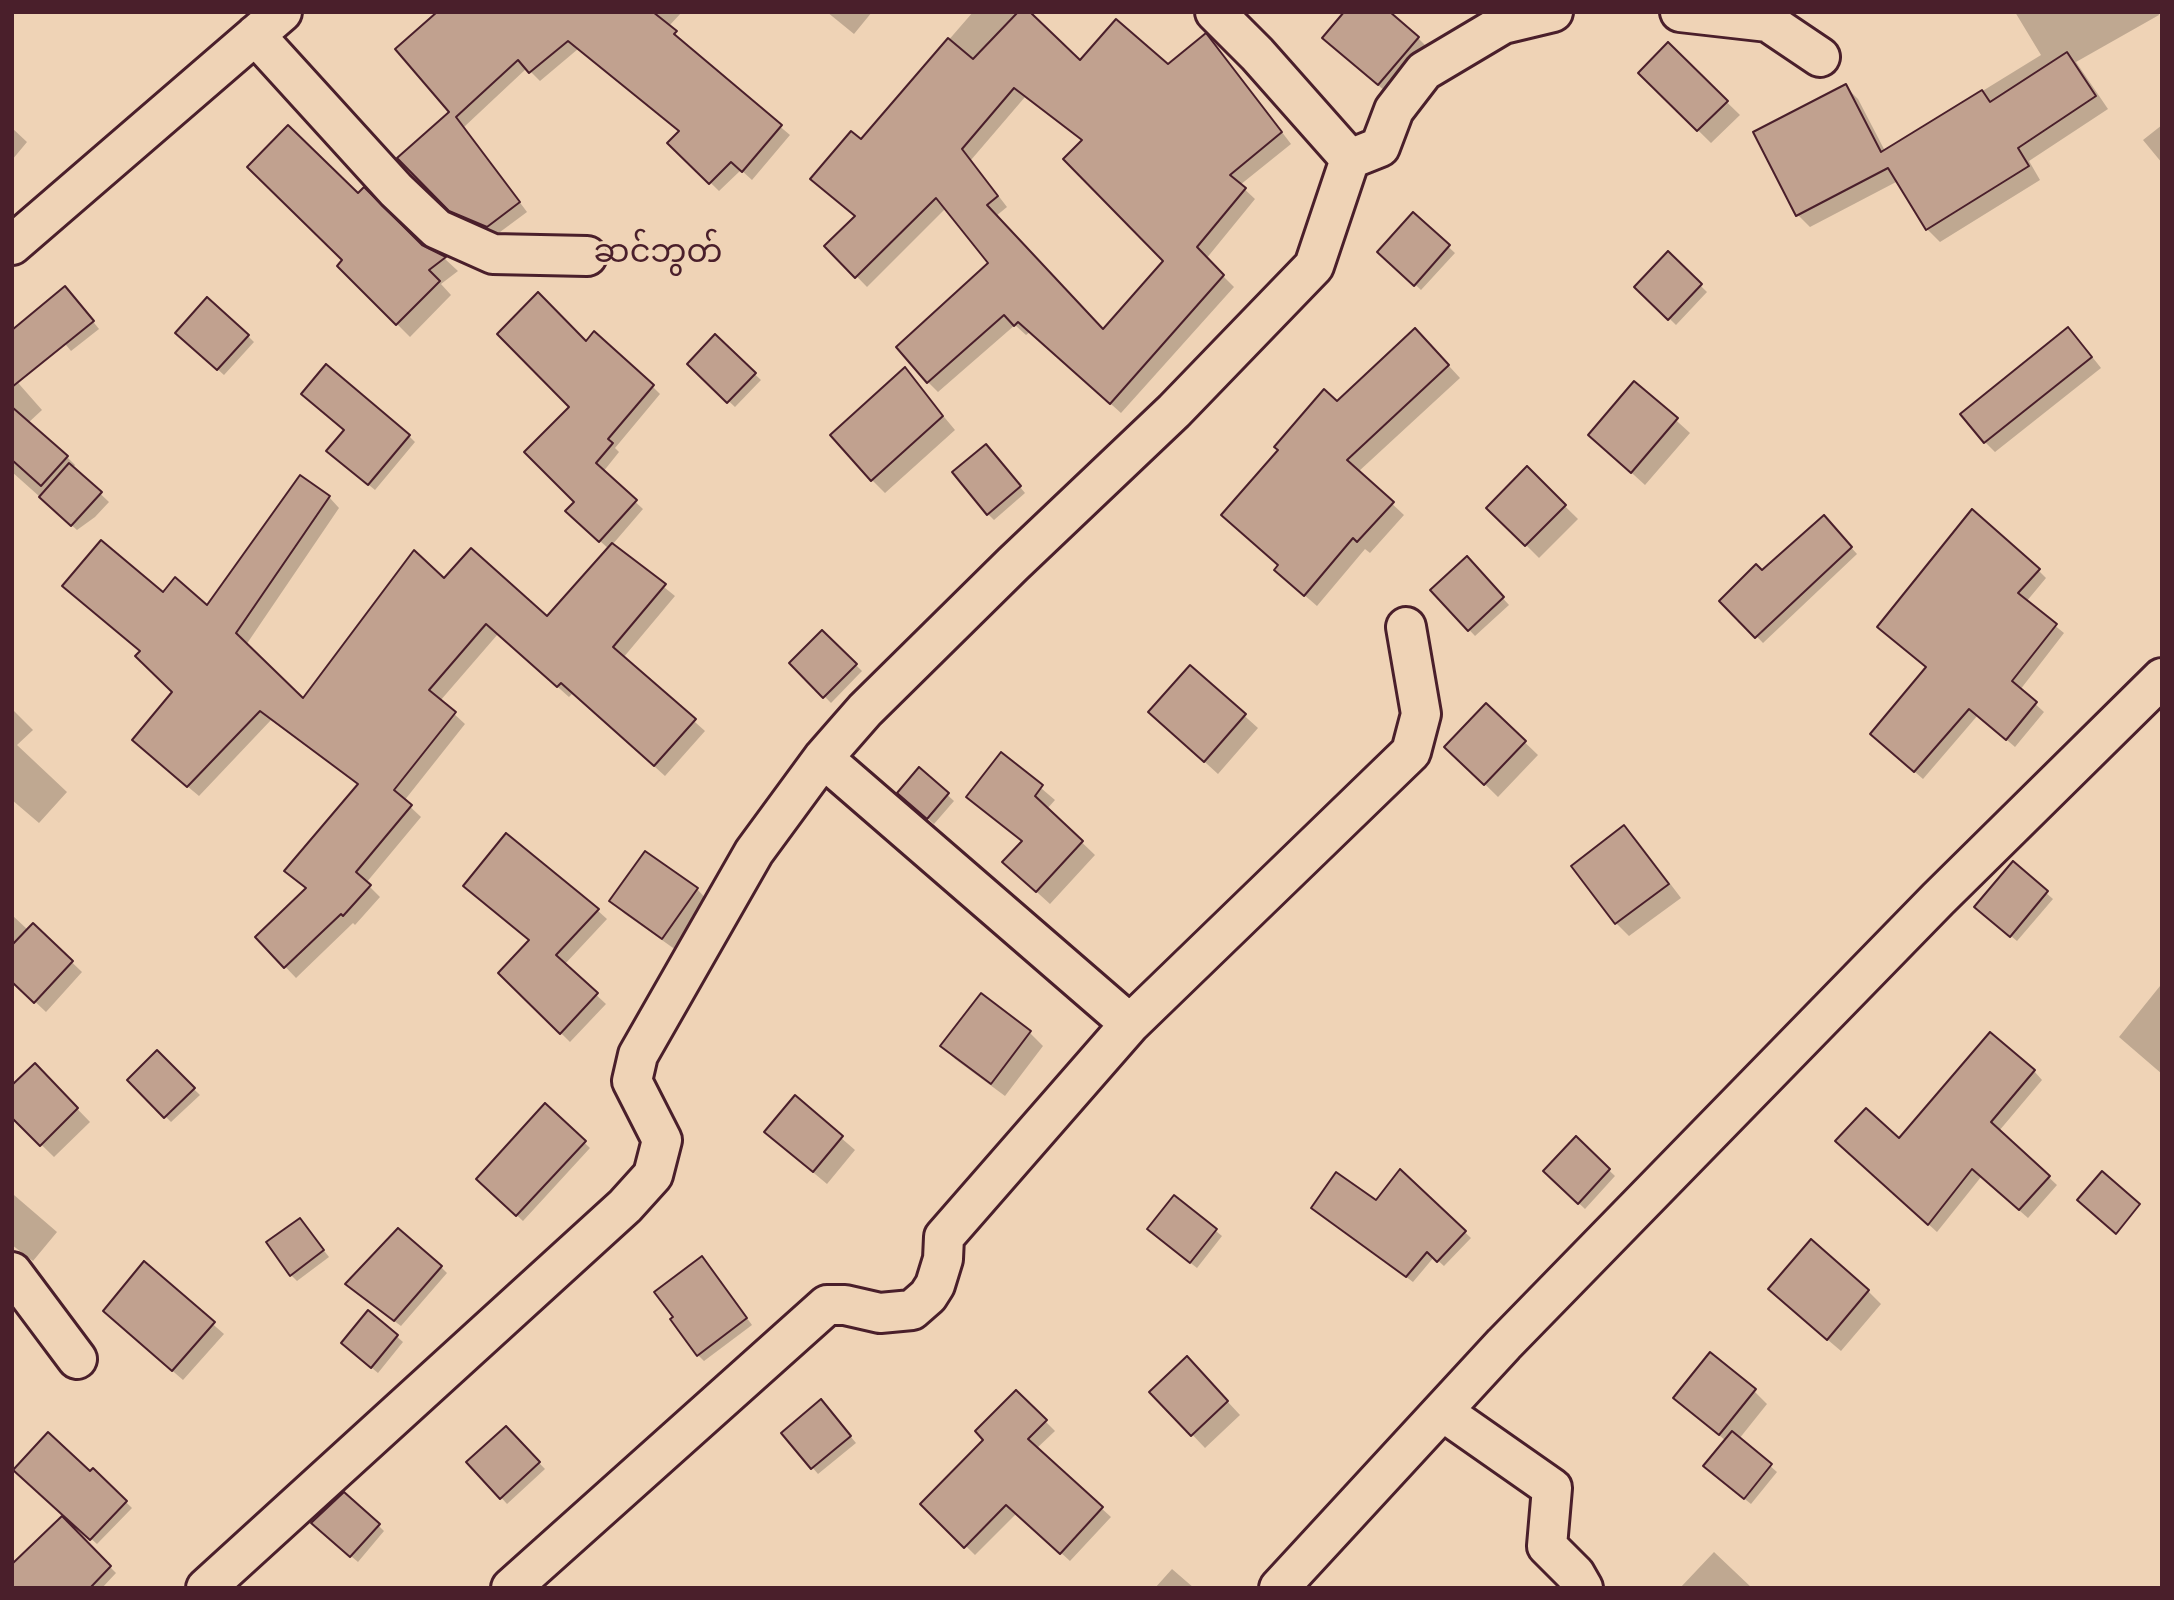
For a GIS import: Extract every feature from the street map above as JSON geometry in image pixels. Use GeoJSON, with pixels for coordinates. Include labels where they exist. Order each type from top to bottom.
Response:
{"type":"FeatureCollection","features":[{"type":"Feature","properties":{"kind":"street"},"geometry":{"type":"LineString","coordinates":[[1215,12],[1257,54],[1350,159]]}},
{"type":"Feature","properties":{"kind":"street"},"geometry":{"type":"LineString","coordinates":[[206,1588],[625,1206],[653,1175],[662,1140],[632,1081],[638,1055],[754,852],[823,758],[865,710],[1174,411],[1314,266],[1350,159],[1380,146],[1394,110],[1424,71],[1503,24],[1553,12]]}},
{"type":"Feature","properties":{"kind":"street"},"geometry":{"type":"LineString","coordinates":[[1680,12],[1766,17],[1820,57]]}},
{"type":"Feature","properties":{"kind":"street"},"geometry":{"type":"LineString","coordinates":[[12,245],[269,24],[396,190],[437,229],[493,254],[587,256]]}},
{"type":"Feature","properties":{"kind":"street"},"geometry":{"type":"LineString","coordinates":[[512,1588],[827,1305],[845,1305],[880,1313],[912,1310],[928,1296],[935,1285],[943,1259],[944,1237],[1130,1024],[1411,752],[1421,714],[1406,627]]}},
{"type":"Feature","properties":{"kind":"street"},"geometry":{"type":"LineString","coordinates":[[1279,1588],[1514,1334],[1938,899],[2162,678]]}},
{"type":"Feature","properties":{"kind":"street"},"geometry":{"type":"LineString","coordinates":[[823,758],[1130,1024]]}},
{"type":"Feature","properties":{"kind":"street"},"geometry":{"type":"LineString","coordinates":[[12,1272],[77,1359]]}},
{"type":"Feature","properties":{"kind":"street"},"geometry":{"type":"LineString","coordinates":[[1442,1411],[1552,1488],[1547,1546],[1575,1574],[1583,1588]]}},
{"type":"Feature","properties":{"kind":"building"},"geometry":{"type":"Polygon","coordinates":[[[437,12],[653,12],[677,31],[674,34],[782,125],[742,172],[731,162],[709,184],[667,143],[679,131],[568,41],[529,73],[518,60],[456,117],[520,202],[487,227],[449,211],[397,158],[449,112],[395,49],[437,12]]]}},
{"type":"Feature","properties":{"kind":"building"},"geometry":{"type":"Polygon","coordinates":[[[1018,12],[1030,12],[1080,60],[1116,19],[1168,64],[1206,33],[1282,132],[1230,175],[1246,188],[1197,247],[1224,275],[1110,404],[1018,322],[1014,326],[1004,315],[927,383],[896,347],[988,263],[936,198],[855,278],[824,246],[855,216],[810,179],[851,131],[861,139],[948,38],[973,59],[1018,12]],[[1014,88],[962,149],[998,196],[987,205],[1103,329],[1163,261],[1063,159],[1082,140],[1014,88]]]}},
{"type":"Feature","properties":{"kind":"building"},"geometry":{"type":"Polygon","coordinates":[[[1344,12],[1390,12],[1419,37],[1378,85],[1322,38],[1344,12]]]}},
{"type":"Feature","properties":{"kind":"building"},"geometry":{"type":"Polygon","coordinates":[[[1668,42],[1728,101],[1697,131],[1638,73],[1668,42]]]}},
{"type":"Feature","properties":{"kind":"building"},"geometry":{"type":"Polygon","coordinates":[[[2067,52],[2096,96],[2018,148],[2029,166],[1926,230],[1888,168],[1796,216],[1753,132],[1846,84],[1881,152],[1982,90],[1990,102],[2067,52]]]}},
{"type":"Feature","properties":{"kind":"building"},"geometry":{"type":"Polygon","coordinates":[[[288,125],[358,193],[364,187],[422,245],[446,257],[429,270],[440,281],[396,325],[337,266],[342,260],[247,167],[288,125]]]}},
{"type":"Feature","properties":{"kind":"building"},"geometry":{"type":"Polygon","coordinates":[[[1413,212],[1450,245],[1414,286],[1377,252],[1413,212]]]}},
{"type":"Feature","properties":{"kind":"building"},"geometry":{"type":"Polygon","coordinates":[[[1668,251],[1702,284],[1668,320],[1634,287],[1668,251]]]}},
{"type":"Feature","properties":{"kind":"building"},"geometry":{"type":"Polygon","coordinates":[[[65,286],[94,321],[12,387],[12,330],[65,286]]]}},
{"type":"Feature","properties":{"kind":"building"},"geometry":{"type":"Polygon","coordinates":[[[538,292],[586,341],[594,331],[654,385],[608,439],[613,443],[596,463],[637,500],[599,542],[565,511],[574,502],[524,452],[569,407],[497,334],[538,292]]]}},
{"type":"Feature","properties":{"kind":"building"},"geometry":{"type":"Polygon","coordinates":[[[207,297],[249,335],[217,370],[175,333],[207,297]]]}},
{"type":"Feature","properties":{"kind":"building"},"geometry":{"type":"Polygon","coordinates":[[[2068,327],[2092,357],[1984,443],[1960,414],[2068,327]]]}},
{"type":"Feature","properties":{"kind":"building"},"geometry":{"type":"Polygon","coordinates":[[[1415,328],[1449,365],[1347,460],[1394,502],[1357,542],[1353,538],[1304,596],[1274,570],[1278,565],[1221,515],[1278,450],[1274,447],[1324,389],[1337,401],[1415,328]]]}},
{"type":"Feature","properties":{"kind":"building"},"geometry":{"type":"Polygon","coordinates":[[[715,334],[756,373],[727,403],[687,364],[715,334]]]}},
{"type":"Feature","properties":{"kind":"building"},"geometry":{"type":"Polygon","coordinates":[[[326,364],[410,435],[368,485],[326,451],[344,430],[301,394],[326,364]]]}},
{"type":"Feature","properties":{"kind":"building"},"geometry":{"type":"Polygon","coordinates":[[[905,367],[943,416],[871,481],[830,435],[905,367]]]}},
{"type":"Feature","properties":{"kind":"building"},"geometry":{"type":"Polygon","coordinates":[[[1634,381],[1678,418],[1631,473],[1588,435],[1634,381]]]}},
{"type":"Feature","properties":{"kind":"building"},"geometry":{"type":"Polygon","coordinates":[[[12,407],[68,456],[41,486],[12,460],[12,407]]]}},
{"type":"Feature","properties":{"kind":"building"},"geometry":{"type":"Polygon","coordinates":[[[986,444],[1021,486],[987,515],[952,472],[986,444]]]}},
{"type":"Feature","properties":{"kind":"building"},"geometry":{"type":"Polygon","coordinates":[[[69,463],[102,492],[71,526],[39,497],[69,463]]]}},
{"type":"Feature","properties":{"kind":"building"},"geometry":{"type":"Polygon","coordinates":[[[1527,466],[1566,505],[1525,546],[1486,508],[1527,466]]]}},
{"type":"Feature","properties":{"kind":"building"},"geometry":{"type":"Polygon","coordinates":[[[300,475],[330,496],[236,633],[303,698],[414,550],[444,578],[471,548],[547,616],[612,543],[666,584],[613,647],[696,719],[654,766],[561,683],[557,687],[486,624],[429,690],[456,712],[394,790],[412,805],[356,872],[371,885],[343,916],[341,914],[284,968],[255,937],[306,888],[284,871],[358,784],[260,711],[187,787],[132,740],[172,692],[135,656],[140,651],[62,586],[101,540],[163,592],[175,577],[207,605],[300,475]]]}},
{"type":"Feature","properties":{"kind":"building"},"geometry":{"type":"Polygon","coordinates":[[[1972,509],[2040,569],[2018,593],[2057,624],[2012,681],[2037,702],[2006,740],[1969,709],[1914,772],[1870,734],[1926,667],[1877,627],[1972,509]]]}},
{"type":"Feature","properties":{"kind":"building"},"geometry":{"type":"Polygon","coordinates":[[[1824,515],[1852,547],[1755,638],[1719,601],[1756,564],[1762,570],[1824,515]]]}},
{"type":"Feature","properties":{"kind":"building"},"geometry":{"type":"Polygon","coordinates":[[[1467,556],[1504,597],[1468,631],[1430,590],[1467,556]]]}},
{"type":"Feature","properties":{"kind":"building"},"geometry":{"type":"Polygon","coordinates":[[[822,630],[857,664],[823,698],[789,663],[822,630]]]}},
{"type":"Feature","properties":{"kind":"building"},"geometry":{"type":"Polygon","coordinates":[[[1190,665],[1246,714],[1204,762],[1148,712],[1190,665]]]}},
{"type":"Feature","properties":{"kind":"building"},"geometry":{"type":"Polygon","coordinates":[[[1486,703],[1526,741],[1484,785],[1444,747],[1486,703]]]}},
{"type":"Feature","properties":{"kind":"building"},"geometry":{"type":"Polygon","coordinates":[[[1001,752],[1043,785],[1035,796],[1083,841],[1036,892],[1002,862],[1022,841],[966,797],[1001,752]]]}},
{"type":"Feature","properties":{"kind":"building"},"geometry":{"type":"Polygon","coordinates":[[[919,767],[949,793],[927,819],[897,793],[919,767]]]}},
{"type":"Feature","properties":{"kind":"building"},"geometry":{"type":"Polygon","coordinates":[[[1624,825],[1669,884],[1615,924],[1571,866],[1624,825]]]}},
{"type":"Feature","properties":{"kind":"building"},"geometry":{"type":"Polygon","coordinates":[[[506,833],[599,909],[556,955],[598,993],[560,1034],[498,973],[529,940],[463,886],[506,833]]]}},
{"type":"Feature","properties":{"kind":"building"},"geometry":{"type":"Polygon","coordinates":[[[645,851],[698,888],[662,939],[609,901],[645,851]]]}},
{"type":"Feature","properties":{"kind":"building"},"geometry":{"type":"Polygon","coordinates":[[[2013,861],[2048,891],[2010,937],[1974,907],[2013,861]]]}},
{"type":"Feature","properties":{"kind":"building"},"geometry":{"type":"Polygon","coordinates":[[[33,923],[73,961],[34,1003],[12,982],[12,945],[33,923]]]}},
{"type":"Feature","properties":{"kind":"building"},"geometry":{"type":"Polygon","coordinates":[[[981,993],[1031,1031],[991,1084],[940,1046],[981,993]]]}},
{"type":"Feature","properties":{"kind":"building"},"geometry":{"type":"Polygon","coordinates":[[[1990,1032],[2035,1070],[1991,1122],[2050,1176],[2019,1210],[1972,1169],[1928,1225],[1835,1141],[1866,1108],[1899,1138],[1990,1032]]]}},
{"type":"Feature","properties":{"kind":"building"},"geometry":{"type":"Polygon","coordinates":[[[157,1050],[195,1088],[164,1118],[127,1080],[157,1050]]]}},
{"type":"Feature","properties":{"kind":"building"},"geometry":{"type":"Polygon","coordinates":[[[35,1063],[78,1108],[40,1146],[12,1118],[12,1085],[35,1063]]]}},
{"type":"Feature","properties":{"kind":"building"},"geometry":{"type":"Polygon","coordinates":[[[795,1095],[843,1136],[813,1172],[764,1132],[795,1095]]]}},
{"type":"Feature","properties":{"kind":"building"},"geometry":{"type":"Polygon","coordinates":[[[545,1103],[586,1141],[516,1216],[476,1179],[545,1103]]]}},
{"type":"Feature","properties":{"kind":"building"},"geometry":{"type":"Polygon","coordinates":[[[1576,1136],[1610,1169],[1578,1204],[1543,1171],[1576,1136]]]}},
{"type":"Feature","properties":{"kind":"building"},"geometry":{"type":"Polygon","coordinates":[[[1400,1169],[1466,1231],[1437,1262],[1427,1252],[1406,1277],[1311,1208],[1336,1172],[1376,1200],[1400,1169]]]}},
{"type":"Feature","properties":{"kind":"building"},"geometry":{"type":"Polygon","coordinates":[[[2102,1171],[2140,1204],[2116,1234],[2077,1200],[2102,1171]]]}},
{"type":"Feature","properties":{"kind":"building"},"geometry":{"type":"Polygon","coordinates":[[[1174,1195],[1217,1229],[1190,1263],[1147,1229],[1174,1195]]]}},
{"type":"Feature","properties":{"kind":"building"},"geometry":{"type":"Polygon","coordinates":[[[300,1218],[324,1250],[290,1276],[266,1242],[300,1218]]]}},
{"type":"Feature","properties":{"kind":"building"},"geometry":{"type":"Polygon","coordinates":[[[398,1228],[442,1266],[394,1321],[345,1284],[398,1228]]]}},
{"type":"Feature","properties":{"kind":"building"},"geometry":{"type":"Polygon","coordinates":[[[1811,1239],[1869,1290],[1827,1340],[1768,1289],[1811,1239]]]}},
{"type":"Feature","properties":{"kind":"building"},"geometry":{"type":"Polygon","coordinates":[[[702,1256],[747,1318],[697,1356],[654,1292],[702,1256]]]}},
{"type":"Feature","properties":{"kind":"building"},"geometry":{"type":"Polygon","coordinates":[[[144,1261],[215,1322],[172,1371],[103,1311],[144,1261]]]}},
{"type":"Feature","properties":{"kind":"building"},"geometry":{"type":"Polygon","coordinates":[[[368,1310],[398,1335],[371,1368],[341,1343],[368,1310]]]}},
{"type":"Feature","properties":{"kind":"building"},"geometry":{"type":"Polygon","coordinates":[[[1710,1352],[1756,1389],[1719,1435],[1673,1398],[1710,1352]]]}},
{"type":"Feature","properties":{"kind":"building"},"geometry":{"type":"Polygon","coordinates":[[[1187,1356],[1228,1401],[1191,1436],[1149,1392],[1187,1356]]]}},
{"type":"Feature","properties":{"kind":"building"},"geometry":{"type":"Polygon","coordinates":[[[1016,1390],[1047,1420],[1028,1439],[1103,1507],[1060,1554],[1006,1505],[964,1548],[920,1504],[983,1440],[975,1431],[1016,1390]]]}},
{"type":"Feature","properties":{"kind":"building"},"geometry":{"type":"Polygon","coordinates":[[[821,1399],[851,1436],[811,1469],[781,1433],[821,1399]]]}},
{"type":"Feature","properties":{"kind":"building"},"geometry":{"type":"Polygon","coordinates":[[[506,1426],[540,1462],[500,1499],[466,1462],[506,1426]]]}},
{"type":"Feature","properties":{"kind":"building"},"geometry":{"type":"Polygon","coordinates":[[[1732,1431],[1772,1464],[1744,1499],[1703,1466],[1732,1431]]]}},
{"type":"Feature","properties":{"kind":"building"},"geometry":{"type":"Polygon","coordinates":[[[48,1432],[90,1471],[93,1468],[127,1501],[90,1540],[13,1470],[48,1432]]]}},
{"type":"Feature","properties":{"kind":"building"},"geometry":{"type":"Polygon","coordinates":[[[344,1492],[380,1524],[350,1557],[311,1523],[344,1492]]]}},
{"type":"Feature","properties":{"kind":"building"},"geometry":{"type":"Polygon","coordinates":[[[62,1516],[111,1566],[90,1588],[12,1588],[12,1564],[62,1516]]]}},
{"type":"Feature","properties":{"kind":"district","name":"ဆင်ဘွတ်"},"geometry":{"type":"Point","coordinates":[658,257]}}]}
